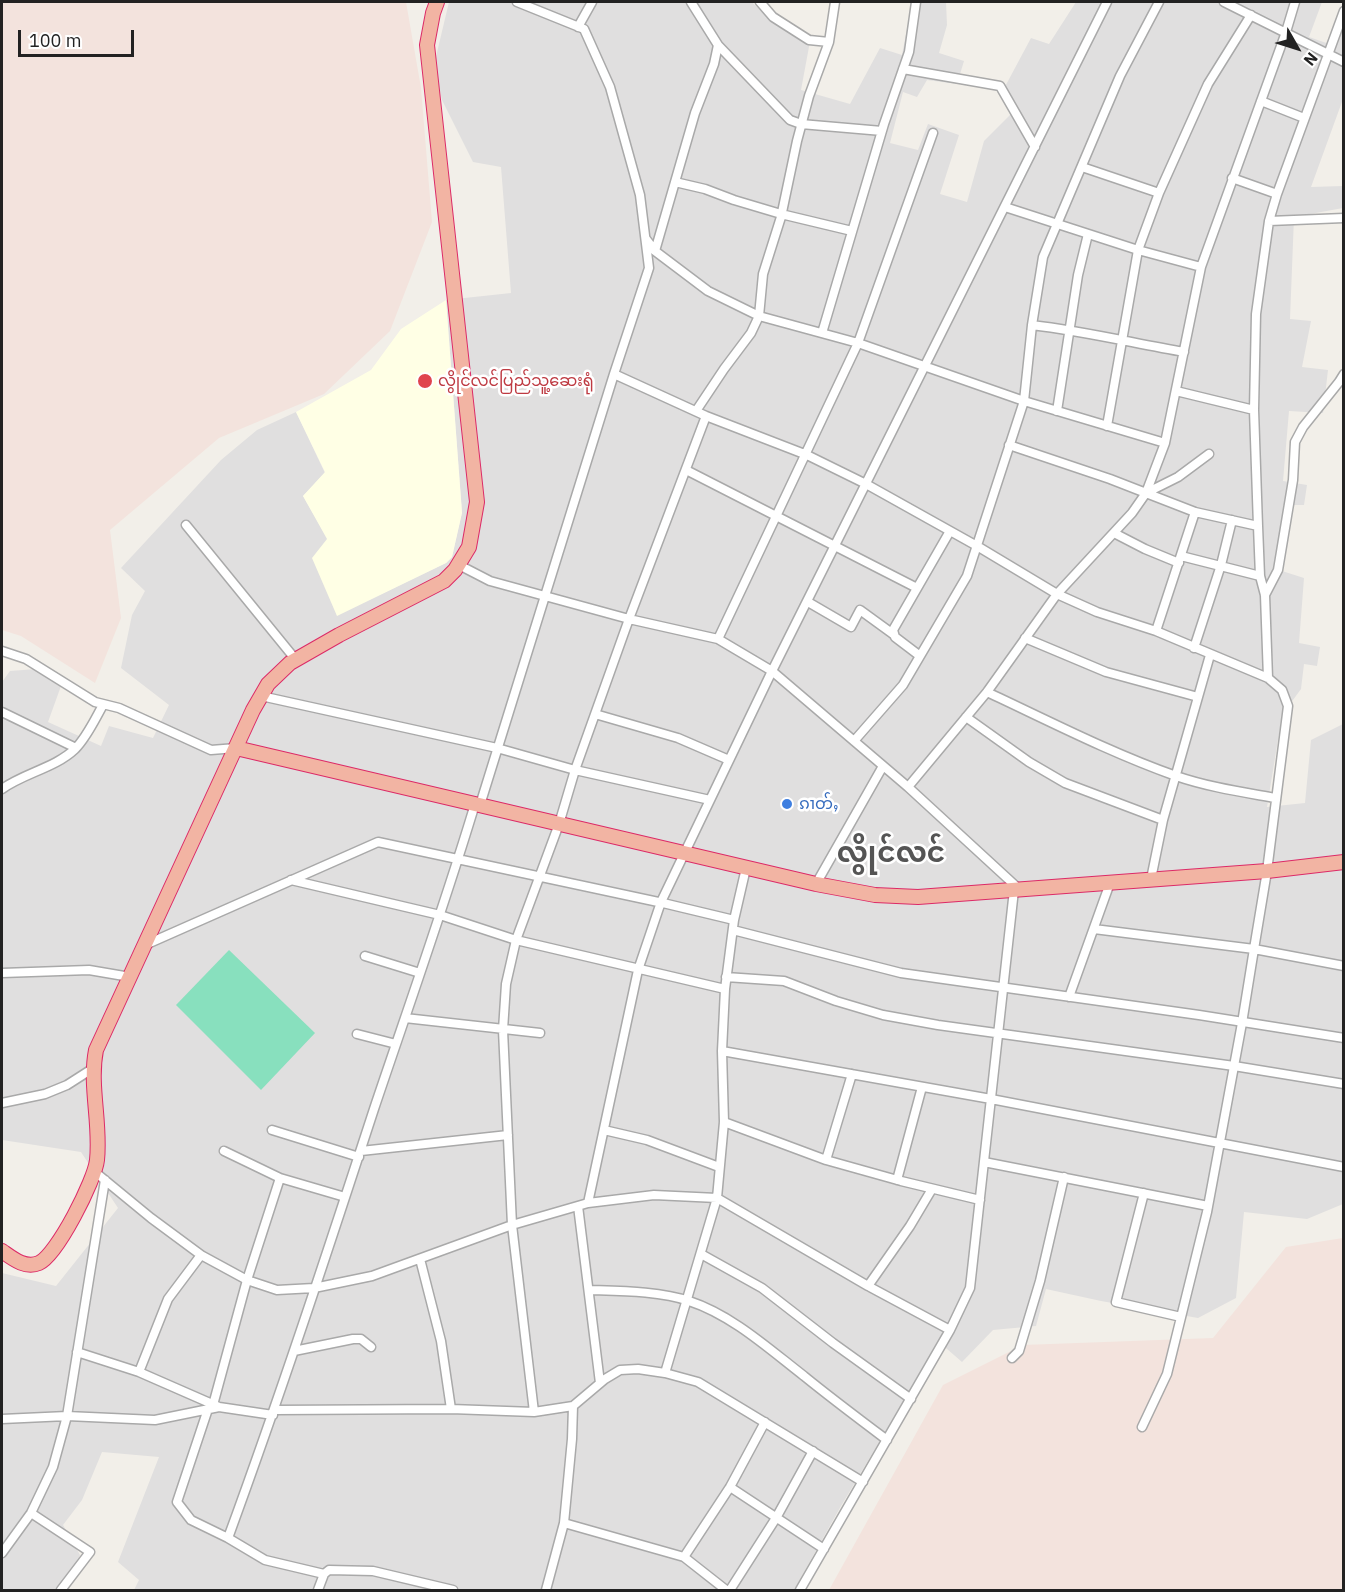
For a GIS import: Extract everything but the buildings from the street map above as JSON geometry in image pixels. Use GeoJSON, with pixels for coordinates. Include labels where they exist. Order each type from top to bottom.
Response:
{"type":"FeatureCollection","features":[{"type":"Feature","properties":{"kind":"highway"},"geometry":{"type":"LineString","coordinates":[[2,1251],[15,1260],[29,1265],[39,1263],[50,1255],[100,1176],[92,1069],[96,1050],[261,696],[279,672],[296,660],[444,581],[459,566],[469,547],[477,502],[427,45],[437,2]]}},
{"type":"Feature","properties":{"kind":"highway"},"geometry":{"type":"LineString","coordinates":[[236,748],[746,868],[875,895],[918,897],[1267,871],[1344,862]]}},
{"type":"Feature","properties":{"kind":"street"},"geometry":{"type":"LineString","coordinates":[[228,1538],[274,1413],[314,1288],[497,748],[649,268],[640,195],[610,87],[584,29],[522,2]]}},
{"type":"Feature","properties":{"kind":"street"},"geometry":{"type":"LineString","coordinates":[[578,27],[592,2]]}},
{"type":"Feature","properties":{"kind":"street"},"geometry":{"type":"LineString","coordinates":[[691,2],[718,45],[790,120],[801,124],[882,131]]}},
{"type":"Feature","properties":{"kind":"street"},"geometry":{"type":"LineString","coordinates":[[760,2],[773,17],[809,40],[829,42]]}},
{"type":"Feature","properties":{"kind":"street"},"geometry":{"type":"LineString","coordinates":[[696,411],[751,333],[759,316],[763,274],[782,214],[801,124],[829,42],[835,2]]}},
{"type":"Feature","properties":{"kind":"street"},"geometry":{"type":"LineString","coordinates":[[822,333],[882,131],[909,52],[916,2]]}},
{"type":"Feature","properties":{"kind":"street"},"geometry":{"type":"LineString","coordinates":[[588,1203],[638,970],[661,902],[923,366],[1107,2]]}},
{"type":"Feature","properties":{"kind":"street"},"geometry":{"type":"LineString","coordinates":[[854,741],[903,685],[967,576],[1024,401],[1032,325],[1043,257],[1120,76],[1159,2]]}},
{"type":"Feature","properties":{"kind":"street"},"geometry":{"type":"LineString","coordinates":[[1224,2],[1344,62]]}},
{"type":"Feature","properties":{"kind":"street"},"geometry":{"type":"LineString","coordinates":[[908,787],[987,692],[1057,594],[1132,513],[1146,494],[1165,443],[1201,267],[1295,2]]}},
{"type":"Feature","properties":{"kind":"street"},"geometry":{"type":"LineString","coordinates":[[1268,678],[1265,595],[1260,576],[1254,410],[1256,314],[1269,221],[1344,10]]}},
{"type":"Feature","properties":{"kind":"street"},"geometry":{"type":"LineString","coordinates":[[1107,426],[1138,250],[1159,193],[1208,84],[1251,15]]}},
{"type":"Feature","properties":{"kind":"street"},"geometry":{"type":"LineString","coordinates":[[655,250],[695,113],[714,64],[718,45]]}},
{"type":"Feature","properties":{"kind":"street"},"geometry":{"type":"LineString","coordinates":[[903,69],[1000,86],[1035,147]]}},
{"type":"Feature","properties":{"kind":"street"},"geometry":{"type":"LineString","coordinates":[[1260,101],[1304,118]]}},
{"type":"Feature","properties":{"kind":"street"},"geometry":{"type":"LineString","coordinates":[[718,639],[858,343],[933,133]]}},
{"type":"Feature","properties":{"kind":"street"},"geometry":{"type":"LineString","coordinates":[[1082,167],[1159,193]]}},
{"type":"Feature","properties":{"kind":"street"},"geometry":{"type":"LineString","coordinates":[[1232,178],[1277,194]]}},
{"type":"Feature","properties":{"kind":"street"},"geometry":{"type":"LineString","coordinates":[[675,182],[705,189],[782,214],[852,231]]}},
{"type":"Feature","properties":{"kind":"street"},"geometry":{"type":"LineString","coordinates":[[1005,207],[1138,250],[1201,267]]}},
{"type":"Feature","properties":{"kind":"street"},"geometry":{"type":"LineString","coordinates":[[1269,221],[1344,218]]}},
{"type":"Feature","properties":{"kind":"street"},"geometry":{"type":"LineString","coordinates":[[1057,411],[1078,275],[1088,234]]}},
{"type":"Feature","properties":{"kind":"street"},"geometry":{"type":"LineString","coordinates":[[646,239],[655,250],[708,291],[759,316],[858,343],[1024,401],[1165,443]]}},
{"type":"Feature","properties":{"kind":"street"},"geometry":{"type":"LineString","coordinates":[[1032,325],[1071,330],[1122,342],[1184,352]]}},
{"type":"Feature","properties":{"kind":"street"},"geometry":{"type":"LineString","coordinates":[[614,374],[706,416],[807,455],[866,484],[1057,594],[1097,612],[1156,631],[1268,678],[1282,690],[1288,706],[1267,871],[1208,1206],[1167,1374],[1142,1427]]}},
{"type":"Feature","properties":{"kind":"street"},"geometry":{"type":"LineString","coordinates":[[1265,595],[1278,570],[1293,480],[1295,442],[1298,434],[1344,374]]}},
{"type":"Feature","properties":{"kind":"street"},"geometry":{"type":"LineString","coordinates":[[1176,391],[1254,410]]}},
{"type":"Feature","properties":{"kind":"street"},"geometry":{"type":"LineString","coordinates":[[534,1412],[512,1225],[503,1030],[506,984],[516,940],[559,824],[575,770],[706,416]]}},
{"type":"Feature","properties":{"kind":"street"},"geometry":{"type":"LineString","coordinates":[[1009,445],[1110,479],[1196,512],[1258,526]]}},
{"type":"Feature","properties":{"kind":"street"},"geometry":{"type":"LineString","coordinates":[[1146,494],[1178,477],[1209,454]]}},
{"type":"Feature","properties":{"kind":"street"},"geometry":{"type":"LineString","coordinates":[[690,472],[917,588]]}},
{"type":"Feature","properties":{"kind":"street"},"geometry":{"type":"LineString","coordinates":[[1156,631],[1196,512]]}},
{"type":"Feature","properties":{"kind":"street"},"geometry":{"type":"LineString","coordinates":[[1194,648],[1221,565],[1232,520]]}},
{"type":"Feature","properties":{"kind":"street"},"geometry":{"type":"LineString","coordinates":[[186,525],[296,660]]}},
{"type":"Feature","properties":{"kind":"street"},"geometry":{"type":"LineString","coordinates":[[893,634],[893,630],[950,531]]}},
{"type":"Feature","properties":{"kind":"street"},"geometry":{"type":"LineString","coordinates":[[1114,533],[1145,549],[1180,560],[1221,565],[1260,576]]}},
{"type":"Feature","properties":{"kind":"street"},"geometry":{"type":"LineString","coordinates":[[459,566],[490,581],[629,619],[718,639],[772,671],[908,787],[1017,890],[1002,988],[970,1288],[950,1330],[800,1590]]}},
{"type":"Feature","properties":{"kind":"street"},"geometry":{"type":"LineString","coordinates":[[808,602],[851,627],[860,610],[920,656]]}},
{"type":"Feature","properties":{"kind":"street"},"geometry":{"type":"LineString","coordinates":[[1025,638],[1106,672],[1198,697]]}},
{"type":"Feature","properties":{"kind":"street"},"geometry":{"type":"LineString","coordinates":[[2,651],[26,659],[79,693],[103,705],[119,708],[211,750],[236,748]]}},
{"type":"Feature","properties":{"kind":"street"},"geometry":{"type":"LineString","coordinates":[[1152,879],[1175,776],[1210,655]]}},
{"type":"Feature","properties":{"kind":"street"},"geometry":{"type":"LineString","coordinates":[[987,692],[1074,733],[1175,776],[1275,798]]}},
{"type":"Feature","properties":{"kind":"street"},"geometry":{"type":"LineString","coordinates":[[261,696],[497,748],[575,770],[710,800]]}},
{"type":"Feature","properties":{"kind":"street"},"geometry":{"type":"LineString","coordinates":[[2,787],[58,761],[76,748],[103,705]]}},
{"type":"Feature","properties":{"kind":"street"},"geometry":{"type":"LineString","coordinates":[[2,712],[76,748]]}},
{"type":"Feature","properties":{"kind":"street"},"geometry":{"type":"LineString","coordinates":[[595,714],[678,738],[729,760]]}},
{"type":"Feature","properties":{"kind":"street"},"geometry":{"type":"LineString","coordinates":[[966,717],[1029,762],[1065,783],[1164,820]]}},
{"type":"Feature","properties":{"kind":"street"},"geometry":{"type":"LineString","coordinates":[[816,884],[883,766]]}},
{"type":"Feature","properties":{"kind":"street"},"geometry":{"type":"LineString","coordinates":[[144,945],[378,842],[661,902],[734,920]]}},
{"type":"Feature","properties":{"kind":"street"},"geometry":{"type":"LineString","coordinates":[[666,1373],[717,1198],[724,1122],[722,1051],[724,989],[734,920],[746,868]]}},
{"type":"Feature","properties":{"kind":"street"},"geometry":{"type":"LineString","coordinates":[[291,880],[440,915],[516,940],[724,989]]}},
{"type":"Feature","properties":{"kind":"street"},"geometry":{"type":"LineString","coordinates":[[1069,997],[1110,883]]}},
{"type":"Feature","properties":{"kind":"street"},"geometry":{"type":"LineString","coordinates":[[1094,929],[1254,949],[1344,966]]}},
{"type":"Feature","properties":{"kind":"street"},"geometry":{"type":"LineString","coordinates":[[733,930],[901,973],[1344,1038]]}},
{"type":"Feature","properties":{"kind":"street"},"geometry":{"type":"LineString","coordinates":[[365,956],[420,973]]}},
{"type":"Feature","properties":{"kind":"street"},"geometry":{"type":"LineString","coordinates":[[2,973],[89,970],[130,977]]}},
{"type":"Feature","properties":{"kind":"street"},"geometry":{"type":"LineString","coordinates":[[726,976],[784,981],[836,1001],[883,1015],[938,1025],[1234,1066],[1344,1084]]}},
{"type":"Feature","properties":{"kind":"street"},"geometry":{"type":"LineString","coordinates":[[405,1018],[540,1033]]}},
{"type":"Feature","properties":{"kind":"street"},"geometry":{"type":"LineString","coordinates":[[357,1034],[396,1044]]}},
{"type":"Feature","properties":{"kind":"street"},"geometry":{"type":"LineString","coordinates":[[722,1051],[991,1099],[1344,1167]]}},
{"type":"Feature","properties":{"kind":"street"},"geometry":{"type":"LineString","coordinates":[[2,1103],[45,1094],[67,1085],[92,1069]]}},
{"type":"Feature","properties":{"kind":"street"},"geometry":{"type":"LineString","coordinates":[[826,1160],[852,1074]]}},
{"type":"Feature","properties":{"kind":"street"},"geometry":{"type":"LineString","coordinates":[[897,1180],[922,1087]]}},
{"type":"Feature","properties":{"kind":"street"},"geometry":{"type":"LineString","coordinates":[[724,1122],[826,1160],[980,1200]]}},
{"type":"Feature","properties":{"kind":"street"},"geometry":{"type":"LineString","coordinates":[[272,1130],[360,1154],[508,1135]]}},
{"type":"Feature","properties":{"kind":"street"},"geometry":{"type":"LineString","coordinates":[[604,1130],[647,1140],[719,1167]]}},
{"type":"Feature","properties":{"kind":"street"},"geometry":{"type":"LineString","coordinates":[[224,1151],[280,1178],[345,1197]]}},
{"type":"Feature","properties":{"kind":"street"},"geometry":{"type":"LineString","coordinates":[[984,1162],[1208,1206]]}},
{"type":"Feature","properties":{"kind":"street"},"geometry":{"type":"LineString","coordinates":[[100,1176],[201,1255],[247,1280],[277,1290],[314,1288],[372,1276],[512,1225],[588,1203],[654,1195],[717,1198],[868,1286],[950,1330]]}},
{"type":"Feature","properties":{"kind":"street"},"geometry":{"type":"LineString","coordinates":[[2,1553],[31,1513],[53,1467],[67,1416],[100,1176]]}},
{"type":"Feature","properties":{"kind":"street"},"geometry":{"type":"LineString","coordinates":[[280,1178],[247,1280],[213,1407],[177,1502],[191,1520],[265,1560],[324,1574]]}},
{"type":"Feature","properties":{"kind":"street"},"geometry":{"type":"LineString","coordinates":[[1012,1358],[1019,1351],[1040,1281],[1064,1178]]}},
{"type":"Feature","properties":{"kind":"street"},"geometry":{"type":"LineString","coordinates":[[868,1286],[910,1226],[932,1189]]}},
{"type":"Feature","properties":{"kind":"street"},"geometry":{"type":"LineString","coordinates":[[1144,1193],[1116,1302],[1181,1317]]}},
{"type":"Feature","properties":{"kind":"street"},"geometry":{"type":"LineString","coordinates":[[578,1206],[600,1383]]}},
{"type":"Feature","properties":{"kind":"street"},"geometry":{"type":"LineString","coordinates":[[701,1254],[762,1288],[833,1343],[911,1398]]}},
{"type":"Feature","properties":{"kind":"street"},"geometry":{"type":"LineString","coordinates":[[139,1372],[168,1299],[201,1255]]}},
{"type":"Feature","properties":{"kind":"street"},"geometry":{"type":"LineString","coordinates":[[420,1258],[441,1341],[451,1409]]}},
{"type":"Feature","properties":{"kind":"street"},"geometry":{"type":"LineString","coordinates":[[589,1290],[633,1291],[687,1300],[704,1306],[742,1329],[887,1440]]}},
{"type":"Feature","properties":{"kind":"street"},"geometry":{"type":"LineString","coordinates":[[294,1351],[353,1339],[361,1339],[371,1347]]}},
{"type":"Feature","properties":{"kind":"street"},"geometry":{"type":"LineString","coordinates":[[77,1352],[139,1372],[213,1407]]}},
{"type":"Feature","properties":{"kind":"street"},"geometry":{"type":"LineString","coordinates":[[2,1419],[67,1416],[155,1419],[213,1407],[274,1413],[451,1409],[534,1412],[573,1406],[600,1383],[620,1370],[638,1369],[666,1373],[698,1382],[863,1482]]}},
{"type":"Feature","properties":{"kind":"street"},"geometry":{"type":"LineString","coordinates":[[546,1590],[564,1523],[573,1406]]}},
{"type":"Feature","properties":{"kind":"street"},"geometry":{"type":"LineString","coordinates":[[684,1557],[730,1487],[765,1422]]}},
{"type":"Feature","properties":{"kind":"street"},"geometry":{"type":"LineString","coordinates":[[730,1590],[776,1518],[813,1451]]}},
{"type":"Feature","properties":{"kind":"street"},"geometry":{"type":"LineString","coordinates":[[730,1487],[824,1549]]}},
{"type":"Feature","properties":{"kind":"street"},"geometry":{"type":"LineString","coordinates":[[31,1513],[90,1552],[61,1590]]}},
{"type":"Feature","properties":{"kind":"street"},"geometry":{"type":"LineString","coordinates":[[564,1523],[684,1557],[726,1590]]}},
{"type":"Feature","properties":{"kind":"street"},"geometry":{"type":"LineString","coordinates":[[318,1590],[324,1574],[329,1570],[372,1572],[453,1590]]}},
{"type":"Feature","properties":{"kind":"shaded area"},"geometry":{"type":"Polygon","coordinates":[[[2,2],[406,2],[421,88],[432,222],[390,331],[324,394],[219,438],[110,530],[121,618],[95,683],[21,636],[2,630],[2,2]]]}},
{"type":"Feature","properties":{"kind":"shaded area"},"geometry":{"type":"Polygon","coordinates":[[[449,2],[752,2],[765,15],[811,36],[801,90],[850,104],[880,48],[902,55],[912,2],[946,2],[947,25],[939,53],[964,61],[957,84],[927,80],[917,97],[903,92],[890,143],[918,150],[928,124],[959,135],[940,194],[967,202],[984,141],[1011,114],[1000,96],[1031,38],[1049,44],[1076,2],[1322,2],[1309,37],[1335,46],[1343,26],[1343,99],[1311,187],[1343,186],[1343,208],[1294,217],[1290,319],[1311,321],[1302,367],[1328,370],[1323,413],[1289,411],[1283,481],[1307,485],[1304,505],[1283,505],[1282,571],[1304,578],[1299,643],[1320,647],[1317,666],[1304,664],[1301,689],[1282,715],[1267,807],[1305,803],[1311,740],[1343,724],[1343,1204],[1307,1219],[1244,1212],[1236,1298],[1198,1318],[1046,1289],[1036,1326],[993,1330],[962,1362],[939,1342],[841,1506],[794,1590],[134,1590],[139,1580],[118,1562],[159,1457],[102,1452],[82,1500],[63,1525],[80,1555],[69,1590],[2,1590],[2,1273],[56,1286],[118,1208],[81,1152],[2,1140],[2,682],[10,671],[36,669],[61,686],[48,722],[101,746],[109,726],[153,738],[169,705],[121,668],[132,615],[145,591],[121,568],[221,460],[257,430],[296,412],[325,473],[303,496],[328,539],[337,615],[446,563],[452,557],[462,512],[446,300],[511,293],[501,167],[473,162],[442,100],[434,65],[449,2]]]}},
{"type":"Feature","properties":{"kind":"shaded area"},"geometry":{"type":"Polygon","coordinates":[[[446,300],[462,513],[452,557],[446,563],[337,616],[312,558],[327,539],[303,496],[325,472],[296,412],[371,370],[401,329],[446,300]]]}},
{"type":"Feature","properties":{"kind":"shaded area"},"geometry":{"type":"Polygon","coordinates":[[[1343,1238],[1343,1590],[829,1590],[943,1385],[1023,1345],[1213,1338],[1286,1247],[1343,1238]]]}},
{"type":"Feature","properties":{"kind":"green space"},"geometry":{"type":"Polygon","coordinates":[[[229,950],[315,1033],[261,1090],[176,1005],[229,950]]]}},
{"type":"Feature","properties":{"kind":"place","name":"လွိုင်လင်ပြည်သူ့ဆေးရုံ"},"geometry":{"type":"Point","coordinates":[425,381]}},
{"type":"Feature","properties":{"kind":"place","name":"ၵၢတ်ႇ"},"geometry":{"type":"Point","coordinates":[787,804]}},
{"type":"Feature","properties":{"kind":"district","name":"လွိုင်လင်"},"geometry":{"type":"Point","coordinates":[891,854]}}]}
